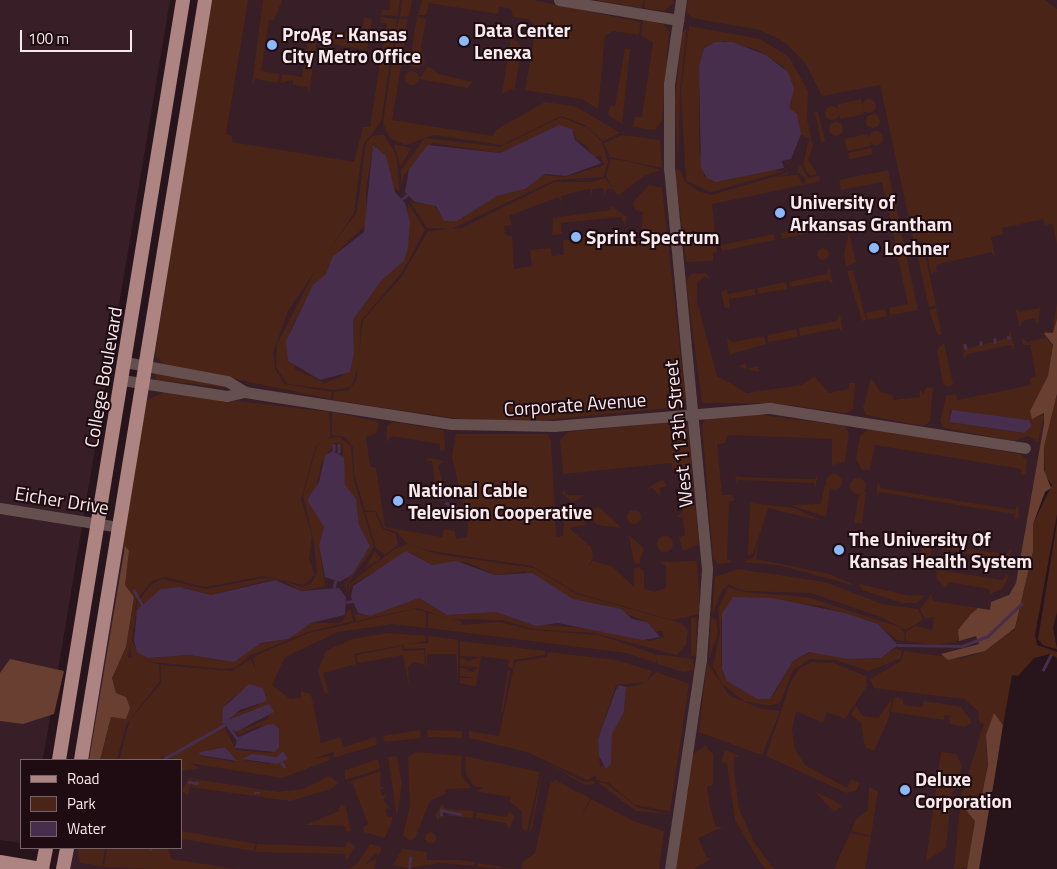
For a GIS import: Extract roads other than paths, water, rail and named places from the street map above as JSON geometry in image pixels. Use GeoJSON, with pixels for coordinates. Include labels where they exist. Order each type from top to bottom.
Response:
{"type":"FeatureCollection","features":[{"type":"Feature","properties":{"kind":"main road","name":"College Boulevard"},"geometry":{"type":"LineString","coordinates":[[59,759],[183,0]]}},
{"type":"Feature","properties":{"kind":"main road"},"geometry":{"type":"LineString","coordinates":[[81,759],[144,384],[205,0]]}},
{"type":"Feature","properties":{"kind":"main road"},"geometry":{"type":"LineString","coordinates":[[0,862],[42,869],[46,849]]}},
{"type":"Feature","properties":{"kind":"main road"},"geometry":{"type":"LineString","coordinates":[[63,869],[67,849]]}},
{"type":"Feature","properties":{"kind":"street"},"geometry":{"type":"LineString","coordinates":[[559,0],[678,20]]}},
{"type":"Feature","properties":{"kind":"street","name":"West 113th Street"},"geometry":{"type":"LineString","coordinates":[[668,867],[707,599],[694,413],[668,155],[670,84],[681,0]]}},
{"type":"Feature","properties":{"kind":"street","name":"Corporate Avenue"},"geometry":{"type":"LineString","coordinates":[[125,362],[227,381],[246,392]]}},
{"type":"Feature","properties":{"kind":"street","name":"Corporate Avenue"},"geometry":{"type":"LineString","coordinates":[[122,380],[227,396],[246,392],[487,426],[554,426],[694,413],[782,409],[1025,448]]}},
{"type":"Feature","properties":{"kind":"street","name":"Eicher Drive"},"geometry":{"type":"LineString","coordinates":[[0,508],[119,527]]}},
{"type":"Feature","properties":{"kind":"water"},"geometry":{"type":"Polygon","coordinates":[[[716,42],[732,42],[766,55],[788,72],[794,89],[789,108],[797,114],[801,134],[791,159],[782,161],[784,168],[716,182],[707,178],[701,168],[699,66],[704,48],[716,42]]]}},
{"type":"Feature","properties":{"kind":"water"},"geometry":{"type":"Polygon","coordinates":[[[559,125],[572,129],[575,140],[602,163],[566,176],[545,174],[525,189],[497,196],[457,221],[444,221],[436,206],[415,202],[405,192],[409,169],[428,145],[500,153],[559,125]]]}},
{"type":"Feature","properties":{"kind":"water"},"geometry":{"type":"Polygon","coordinates":[[[373,145],[386,156],[395,192],[405,203],[410,222],[408,247],[404,261],[381,281],[353,320],[354,352],[350,372],[320,380],[288,361],[286,341],[313,285],[326,274],[333,256],[364,232],[373,145]]]}},
{"type":"Feature","properties":{"kind":"water"},"geometry":{"type":"Polygon","coordinates":[[[952,410],[1029,420],[1032,426],[1024,433],[949,422],[952,410]]]}},
{"type":"Feature","properties":{"kind":"water"},"geometry":{"type":"Polygon","coordinates":[[[332,451],[344,457],[345,485],[356,499],[359,525],[370,546],[352,575],[339,582],[325,577],[319,545],[324,527],[307,500],[319,482],[325,456],[332,451]]]}},
{"type":"Feature","properties":{"kind":"water"},"geometry":{"type":"Polygon","coordinates":[[[406,551],[432,565],[456,561],[495,575],[532,573],[573,599],[621,609],[632,619],[647,622],[660,637],[643,640],[558,623],[536,626],[496,612],[447,615],[419,598],[370,616],[358,613],[351,597],[353,586],[406,551]]]}},
{"type":"Feature","properties":{"kind":"water"},"geometry":{"type":"Polygon","coordinates":[[[275,580],[301,591],[339,588],[346,597],[345,615],[311,623],[288,639],[261,643],[234,662],[189,655],[148,658],[137,652],[134,641],[137,610],[161,589],[180,587],[211,595],[275,580]]]}},
{"type":"Feature","properties":{"kind":"water"},"geometry":{"type":"Polygon","coordinates":[[[733,597],[772,598],[845,613],[878,624],[898,645],[881,658],[848,659],[809,652],[793,661],[770,699],[757,699],[727,681],[722,669],[722,614],[733,597]]]}},
{"type":"Feature","properties":{"kind":"water"},"geometry":{"type":"Polygon","coordinates":[[[249,684],[263,688],[267,701],[240,710],[228,720],[269,704],[274,712],[236,732],[222,723],[223,708],[249,684]]]}},
{"type":"Feature","properties":{"kind":"water"},"geometry":{"type":"Polygon","coordinates":[[[618,684],[617,690],[619,685],[626,687],[624,712],[612,734],[611,764],[606,769],[599,756],[598,739],[618,684]]]}},
{"type":"Feature","properties":{"kind":"water"},"geometry":{"type":"Polygon","coordinates":[[[274,724],[279,729],[279,747],[275,752],[235,748],[237,738],[266,725],[274,724]]]}},
{"type":"Feature","properties":{"kind":"water"},"geometry":{"type":"Polygon","coordinates":[[[225,747],[237,761],[199,755],[200,752],[225,747]]]}},
{"type":"Feature","properties":{"kind":"water"},"geometry":{"type":"Polygon","coordinates":[[[283,751],[288,759],[277,764],[242,759],[252,754],[276,757],[283,751]]]}},
{"type":"Feature","properties":{"kind":"waterway"},"geometry":{"type":"LineString","coordinates":[[402,199],[407,195]]}},
{"type":"Feature","properties":{"kind":"waterway"},"geometry":{"type":"LineString","coordinates":[[334,445],[334,450]]}},
{"type":"Feature","properties":{"kind":"waterway"},"geometry":{"type":"LineString","coordinates":[[339,445],[339,452]]}},
{"type":"Feature","properties":{"kind":"waterway"},"geometry":{"type":"LineString","coordinates":[[446,503],[455,507]]}},
{"type":"Feature","properties":{"kind":"waterway"},"geometry":{"type":"LineString","coordinates":[[334,587],[335,582]]}},
{"type":"Feature","properties":{"kind":"waterway"},"geometry":{"type":"LineString","coordinates":[[134,590],[144,608]]}},
{"type":"Feature","properties":{"kind":"waterway"},"geometry":{"type":"LineString","coordinates":[[347,602],[352,601]]}},
{"type":"Feature","properties":{"kind":"waterway"},"geometry":{"type":"LineString","coordinates":[[898,645],[962,646],[988,636],[1021,604]]}},
{"type":"Feature","properties":{"kind":"waterway"},"geometry":{"type":"LineString","coordinates":[[1043,670],[1050,656]]}},
{"type":"Feature","properties":{"kind":"waterway"},"geometry":{"type":"LineString","coordinates":[[164,759],[224,725]]}},
{"type":"Feature","properties":{"kind":"waterway"},"geometry":{"type":"LineString","coordinates":[[228,726],[237,738]]}},
{"type":"Feature","properties":{"kind":"waterway"},"geometry":{"type":"LineString","coordinates":[[189,782],[197,783]]}},
{"type":"Feature","properties":{"kind":"waterway"},"geometry":{"type":"LineString","coordinates":[[441,815],[441,810],[460,814]]}},
{"type":"Feature","properties":{"kind":"waterway"},"geometry":{"type":"LineString","coordinates":[[409,868],[410,858]]}},
{"type":"Feature","properties":{"kind":"place","name":"Data Center Lenexa"},"geometry":{"type":"Point","coordinates":[464,41]}},
{"type":"Feature","properties":{"kind":"place","name":"ProAg - Kansas City Metro Office"},"geometry":{"type":"Point","coordinates":[272,45]}},
{"type":"Feature","properties":{"kind":"place","name":"University of Arkansas Grantham"},"geometry":{"type":"Point","coordinates":[780,213]}},
{"type":"Feature","properties":{"kind":"place","name":"Sprint Spectrum"},"geometry":{"type":"Point","coordinates":[576,237]}},
{"type":"Feature","properties":{"kind":"place","name":"Lochner"},"geometry":{"type":"Point","coordinates":[874,248]}},
{"type":"Feature","properties":{"kind":"place","name":"National Cable Television Cooperative"},"geometry":{"type":"Point","coordinates":[398,501]}},
{"type":"Feature","properties":{"kind":"place","name":"The University Of Kansas Health System"},"geometry":{"type":"Point","coordinates":[839,550]}},
{"type":"Feature","properties":{"kind":"place","name":"Deluxe Corporation"},"geometry":{"type":"Point","coordinates":[905,790]}}]}
